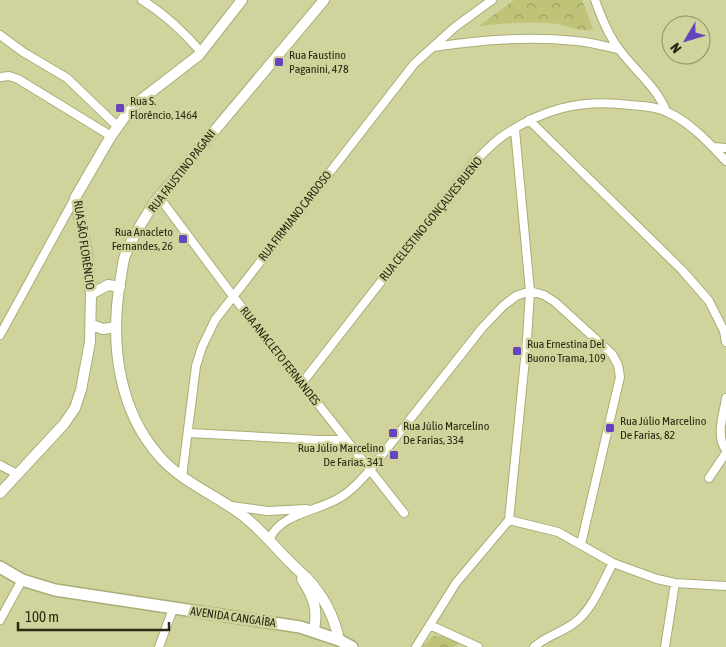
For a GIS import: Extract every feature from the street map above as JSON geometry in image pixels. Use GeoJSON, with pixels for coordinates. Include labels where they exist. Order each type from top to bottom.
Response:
{"type":"FeatureCollection","features":[{"type":"Feature","properties":{"kind":"main road","name":"AVENIDA CANGAÍBA"},"geometry":{"type":"LineString","coordinates":[[0,567],[22,580],[55,590],[173,609],[268,621],[314,630],[352,647]]}},
{"type":"Feature","properties":{"kind":"street"},"geometry":{"type":"LineString","coordinates":[[142,0],[159,10],[173,22],[201,52]]}},
{"type":"Feature","properties":{"kind":"street","name":"RUA SÃO FLORÊNCIO"},"geometry":{"type":"LineString","coordinates":[[0,493],[64,424],[75,408],[81,390],[92,325],[86,248],[75,198],[111,136],[138,102],[186,66],[201,52],[242,0]]}},
{"type":"Feature","properties":{"kind":"street","name":"RUA FAUSTINO PAGANI"},"geometry":{"type":"LineString","coordinates":[[324,0],[159,197],[137,231],[125,256],[116,327],[121,381],[144,436],[160,458],[182,478],[245,517],[315,586],[336,622],[339,640]]}},
{"type":"Feature","properties":{"kind":"street","name":"RUA FIRMIANO CARDOSO"},"geometry":{"type":"LineString","coordinates":[[182,478],[189,433],[193,385],[202,347],[215,320],[394,88],[431,48],[492,0]]}},
{"type":"Feature","properties":{"kind":"street"},"geometry":{"type":"LineString","coordinates":[[595,0],[602,19],[618,49],[662,100],[666,111]]}},
{"type":"Feature","properties":{"kind":"street"},"geometry":{"type":"LineString","coordinates":[[0,36],[67,78],[118,127]]}},
{"type":"Feature","properties":{"kind":"street"},"geometry":{"type":"LineString","coordinates":[[431,48],[504,38],[540,38],[578,41],[618,49]]}},
{"type":"Feature","properties":{"kind":"street"},"geometry":{"type":"LineString","coordinates":[[0,77],[9,76],[18,79],[111,136]]}},
{"type":"Feature","properties":{"kind":"street","name":"RUA CELESTINO GONÇALVES BUENO"},"geometry":{"type":"LineString","coordinates":[[302,383],[474,162],[499,139],[540,114],[562,107],[590,103],[617,104],[666,111],[693,129],[726,160]]}},
{"type":"Feature","properties":{"kind":"street"},"geometry":{"type":"LineString","coordinates":[[529,120],[580,168],[687,276],[709,301],[724,331],[726,342]]}},
{"type":"Feature","properties":{"kind":"street"},"geometry":{"type":"LineString","coordinates":[[416,647],[456,583],[509,520],[530,291],[515,130]]}},
{"type":"Feature","properties":{"kind":"street"},"geometry":{"type":"LineString","coordinates":[[713,147],[726,148]]}},
{"type":"Feature","properties":{"kind":"street","name":"RUA ANACLETO FERNANDES"},"geometry":{"type":"LineString","coordinates":[[159,197],[233,296],[404,513]]}},
{"type":"Feature","properties":{"kind":"street"},"geometry":{"type":"LineString","coordinates":[[0,335],[75,198]]}},
{"type":"Feature","properties":{"kind":"street"},"geometry":{"type":"LineString","coordinates":[[91,294],[108,285],[120,287]]}},
{"type":"Feature","properties":{"kind":"street"},"geometry":{"type":"LineString","coordinates":[[269,540],[273,532],[286,520],[318,508],[353,489],[482,328],[502,306],[516,296],[530,291],[544,295],[555,302],[612,354],[618,365],[620,377],[581,544]]}},
{"type":"Feature","properties":{"kind":"street"},"geometry":{"type":"LineString","coordinates":[[92,325],[103,329],[116,327]]}},
{"type":"Feature","properties":{"kind":"street"},"geometry":{"type":"LineString","coordinates":[[709,478],[726,451],[721,440],[721,434],[726,398]]}},
{"type":"Feature","properties":{"kind":"street"},"geometry":{"type":"LineString","coordinates":[[189,433],[346,440]]}},
{"type":"Feature","properties":{"kind":"street"},"geometry":{"type":"LineString","coordinates":[[0,465],[17,474]]}},
{"type":"Feature","properties":{"kind":"street"},"geometry":{"type":"LineString","coordinates":[[228,506],[268,511],[318,508]]}},
{"type":"Feature","properties":{"kind":"street"},"geometry":{"type":"LineString","coordinates":[[509,520],[558,532],[612,563],[656,579],[675,583],[726,586]]}},
{"type":"Feature","properties":{"kind":"street"},"geometry":{"type":"LineString","coordinates":[[534,647],[552,634],[578,620],[594,597],[612,563]]}},
{"type":"Feature","properties":{"kind":"street","name":"RUA FAUSTINO PAGANI"},"geometry":{"type":"LineString","coordinates":[[297,570],[314,602],[317,615],[314,630]]}},
{"type":"Feature","properties":{"kind":"street"},"geometry":{"type":"LineString","coordinates":[[0,620],[22,580]]}},
{"type":"Feature","properties":{"kind":"street"},"geometry":{"type":"LineString","coordinates":[[665,647],[675,583]]}},
{"type":"Feature","properties":{"kind":"street"},"geometry":{"type":"LineString","coordinates":[[159,647],[173,609]]}},
{"type":"Feature","properties":{"kind":"street"},"geometry":{"type":"LineString","coordinates":[[430,624],[478,647]]}},
{"type":"Feature","properties":{"kind":"green space"},"geometry":{"type":"Polygon","coordinates":[[[514,0],[582,0],[593,29],[581,30],[558,24],[539,23],[508,23],[479,26],[514,0]]]}},
{"type":"Feature","properties":{"kind":"green space"},"geometry":{"type":"Polygon","coordinates":[[[433,636],[442,636],[462,642],[453,647],[422,647],[433,636]]]}},
{"type":"Feature","properties":{"kind":"place","name":"Rua Faustino Paganini, 478"},"geometry":{"type":"Point","coordinates":[279,62]}},
{"type":"Feature","properties":{"kind":"place","name":"Rua S. Florêncio, 1464"},"geometry":{"type":"Point","coordinates":[120,108]}},
{"type":"Feature","properties":{"kind":"place","name":"Rua Anacleto Fernandes, 26"},"geometry":{"type":"Point","coordinates":[183,239]}},
{"type":"Feature","properties":{"kind":"place","name":"Rua Ernestina Del Buono Trama, 109"},"geometry":{"type":"Point","coordinates":[517,351]}},
{"type":"Feature","properties":{"kind":"place","name":"Rua Júlio Marcelino De Farias, 82"},"geometry":{"type":"Point","coordinates":[610,428]}},
{"type":"Feature","properties":{"kind":"place","name":"Rua Júlio Marcelino De Farias, 334"},"geometry":{"type":"Point","coordinates":[393,433]}},
{"type":"Feature","properties":{"kind":"place","name":"Rua Júlio Marcelino De Farias, 341"},"geometry":{"type":"Point","coordinates":[394,455]}}]}
